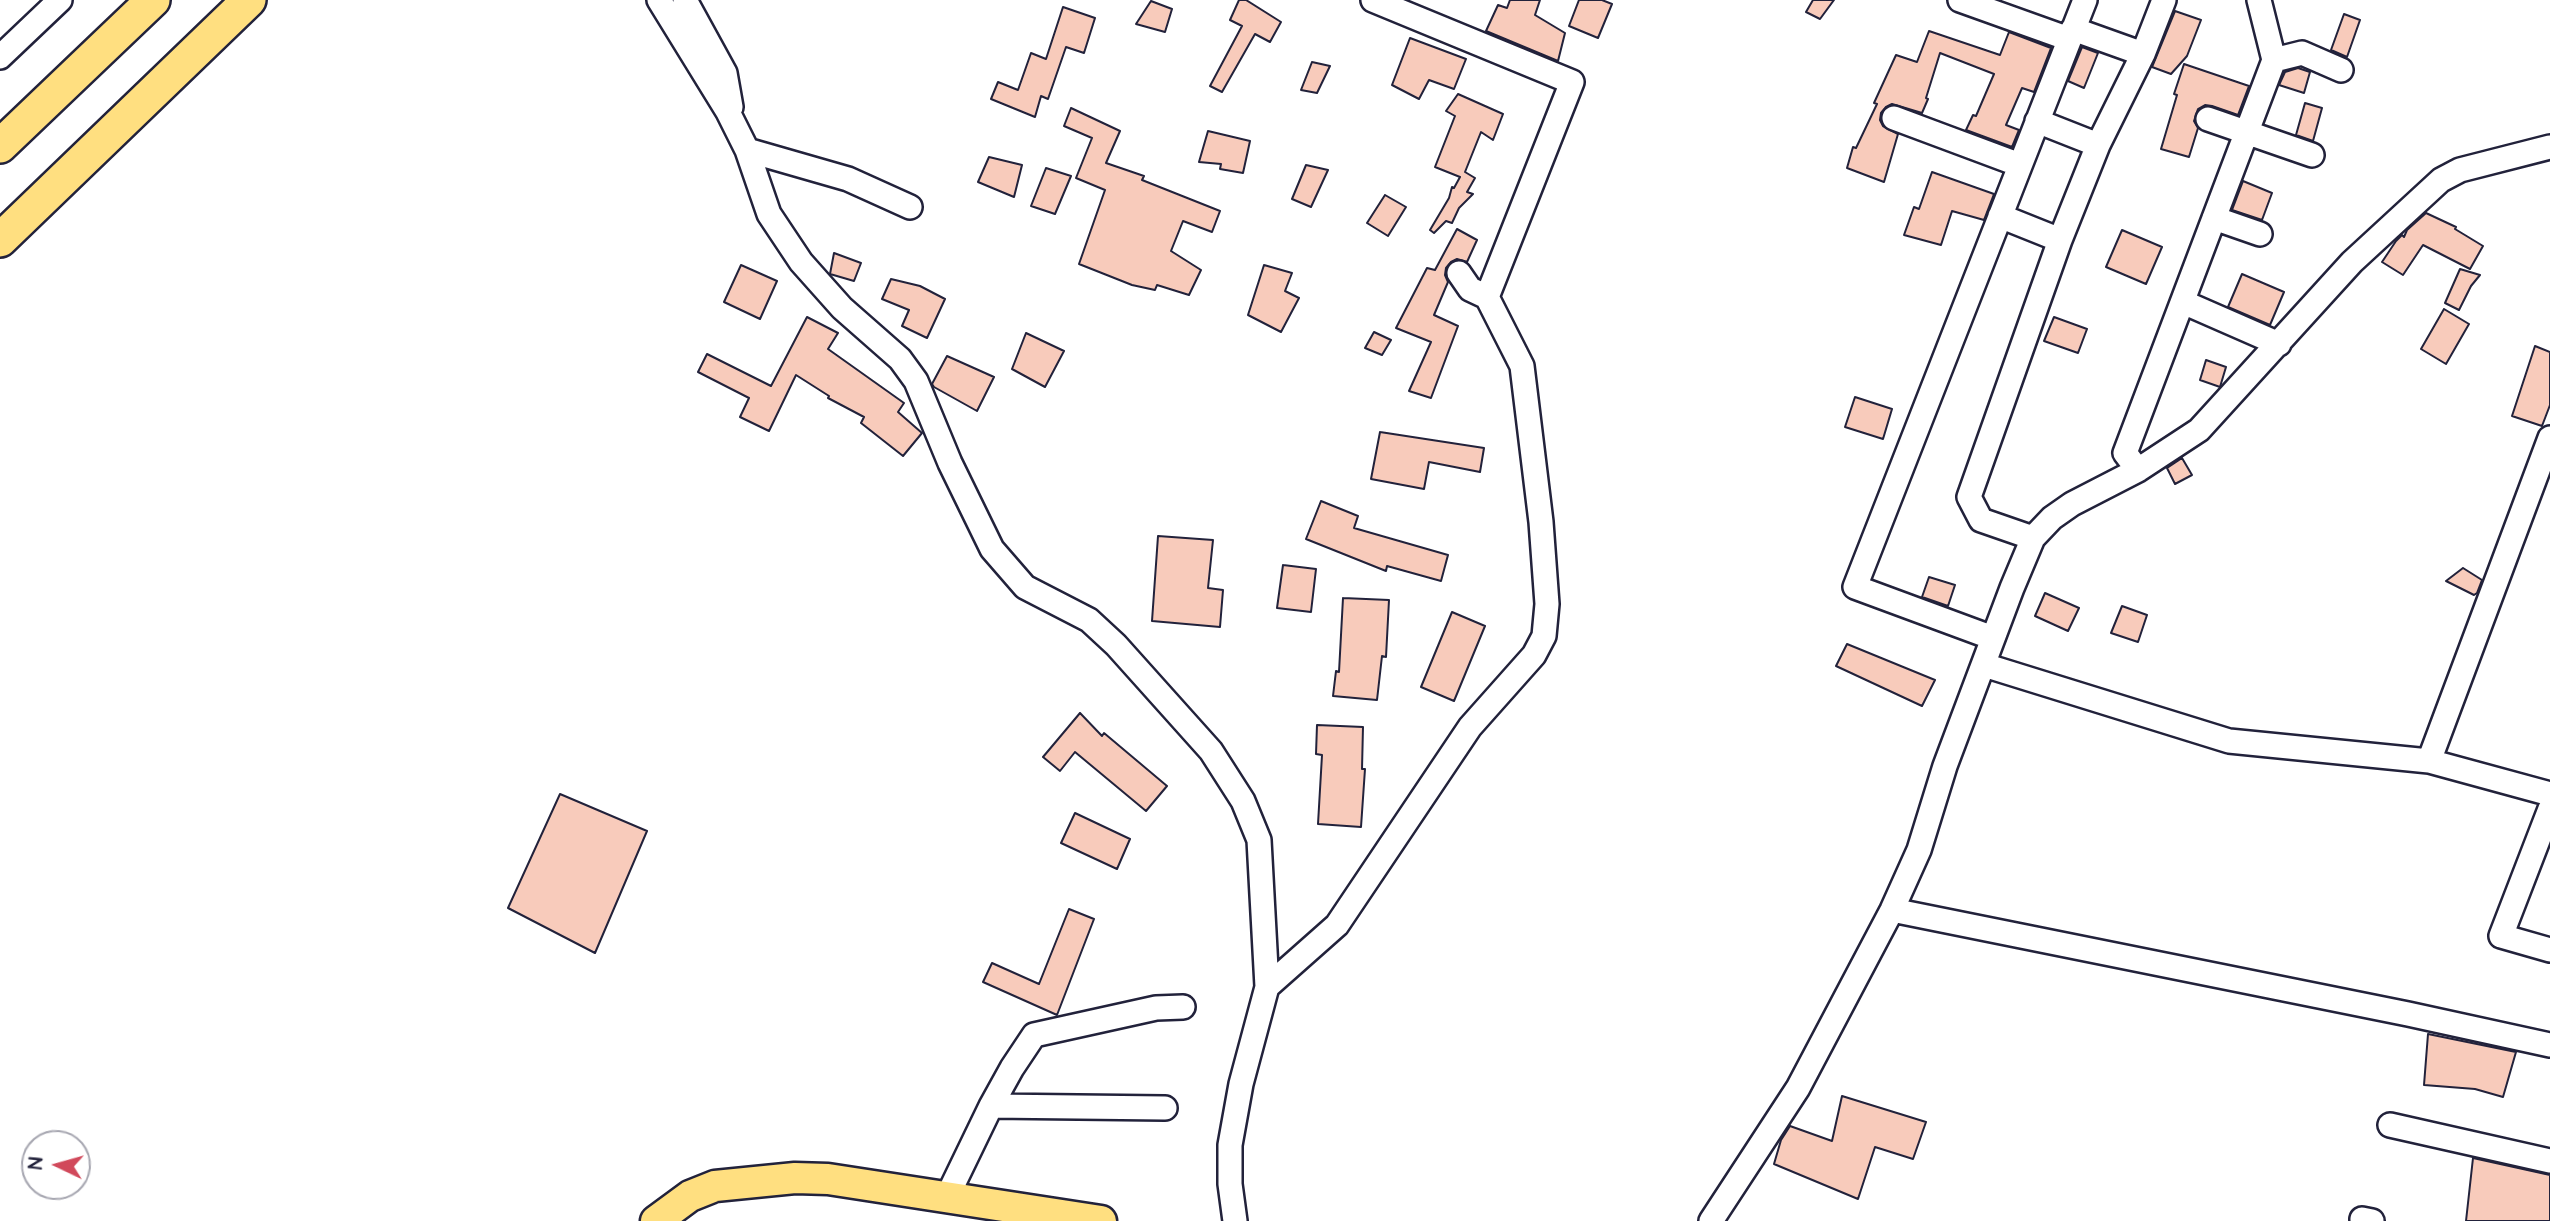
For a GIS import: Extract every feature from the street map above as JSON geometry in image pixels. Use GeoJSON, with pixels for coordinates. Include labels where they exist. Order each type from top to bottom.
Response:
{"type":"FeatureCollection","features":[{"type":"Feature","properties":{"kind":"highway"},"geometry":{"type":"LineString","coordinates":[[0,146],[152,0]]}},
{"type":"Feature","properties":{"kind":"highway"},"geometry":{"type":"LineString","coordinates":[[0,240],[248,0]]}},
{"type":"Feature","properties":{"kind":"main road"},"geometry":{"type":"LineString","coordinates":[[656,1221],[702,1190],[741,1182],[796,1178],[828,1179],[1101,1221]]}},
{"type":"Feature","properties":{"kind":"street"},"geometry":{"type":"LineString","coordinates":[[0,57],[60,0]]}},
{"type":"Feature","properties":{"kind":"street"},"geometry":{"type":"LineString","coordinates":[[659,0],[734,124],[747,150],[769,214],[801,262],[842,308],[901,359],[916,381],[950,463],[992,549],[1025,587],[1089,620],[1116,645],[1211,751],[1243,801],[1259,841],[1267,987],[1241,1084],[1230,1145],[1230,1184],[1235,1221]]}},
{"type":"Feature","properties":{"kind":"street"},"geometry":{"type":"LineString","coordinates":[[685,0],[725,74],[734,124]]}},
{"type":"Feature","properties":{"kind":"street"},"geometry":{"type":"LineString","coordinates":[[1373,0],[1572,82],[1487,297]]}},
{"type":"Feature","properties":{"kind":"street"},"geometry":{"type":"LineString","coordinates":[[1960,0],[2143,54]]}},
{"type":"Feature","properties":{"kind":"street"},"geometry":{"type":"LineString","coordinates":[[1993,638],[1855,587],[2085,0]]}},
{"type":"Feature","properties":{"kind":"street"},"geometry":{"type":"LineString","coordinates":[[2033,538],[1981,520],[1969,497],[2060,240],[2098,145],[2143,54],[2164,0]]}},
{"type":"Feature","properties":{"kind":"street"},"geometry":{"type":"LineString","coordinates":[[2138,470],[2125,453],[2274,60],[2259,0]]}},
{"type":"Feature","properties":{"kind":"street"},"geometry":{"type":"LineString","coordinates":[[2274,60],[2302,52],[2341,70]]}},
{"type":"Feature","properties":{"kind":"street"},"geometry":{"type":"LineString","coordinates":[[1894,118],[2020,165]]}},
{"type":"Feature","properties":{"kind":"street"},"geometry":{"type":"LineString","coordinates":[[2208,119],[2312,155]]}},
{"type":"Feature","properties":{"kind":"street"},"geometry":{"type":"LineString","coordinates":[[2038,121],[2098,145]]}},
{"type":"Feature","properties":{"kind":"street"},"geometry":{"type":"LineString","coordinates":[[1711,1221],[1798,1087],[1892,910],[1919,850],[1945,766],[2033,538],[2052,518],[2138,470],[2199,430],[2352,262],[2441,180],[2460,170],[2550,147]]}},
{"type":"Feature","properties":{"kind":"street"},"geometry":{"type":"LineString","coordinates":[[747,150],[848,179],[910,207]]}},
{"type":"Feature","properties":{"kind":"street"},"geometry":{"type":"LineString","coordinates":[[2000,216],[2060,240]]}},
{"type":"Feature","properties":{"kind":"street"},"geometry":{"type":"LineString","coordinates":[[2214,218],[2260,234]]}},
{"type":"Feature","properties":{"kind":"street"},"geometry":{"type":"LineString","coordinates":[[1267,987],[1337,925],[1470,727],[1534,655],[1544,636],[1547,604],[1541,522],[1522,366],[1487,297],[1470,289],[1459,273]]}},
{"type":"Feature","properties":{"kind":"street"},"geometry":{"type":"LineString","coordinates":[[2183,302],[2279,344]]}},
{"type":"Feature","properties":{"kind":"street"},"geometry":{"type":"LineString","coordinates":[[2429,761],[2550,438]]}},
{"type":"Feature","properties":{"kind":"street"},"geometry":{"type":"LineString","coordinates":[[1984,665],[2229,741],[2429,761],[2550,794]]}},
{"type":"Feature","properties":{"kind":"street"},"geometry":{"type":"LineString","coordinates":[[2550,808],[2501,936],[2550,950]]}},
{"type":"Feature","properties":{"kind":"street"},"geometry":{"type":"LineString","coordinates":[[1892,910],[2550,1045]]}},
{"type":"Feature","properties":{"kind":"street"},"geometry":{"type":"LineString","coordinates":[[947,1197],[990,1106],[1034,1035],[1156,1008],[1183,1007]]}},
{"type":"Feature","properties":{"kind":"street"},"geometry":{"type":"LineString","coordinates":[[990,1106],[1166,1108]]}},
{"type":"Feature","properties":{"kind":"street"},"geometry":{"type":"LineString","coordinates":[[2390,1125],[2550,1161]]}},
{"type":"Feature","properties":{"kind":"building"},"geometry":{"type":"Polygon","coordinates":[[[1239,0],[1246,0],[1281,22],[1270,42],[1255,34],[1222,92],[1210,86],[1242,26],[1230,20],[1239,0]]]}},
{"type":"Feature","properties":{"kind":"building"},"geometry":{"type":"Polygon","coordinates":[[[1510,0],[1540,0],[1535,15],[1565,33],[1558,61],[1486,31],[1498,5],[1507,8],[1510,0]]]}},
{"type":"Feature","properties":{"kind":"building"},"geometry":{"type":"Polygon","coordinates":[[[1579,0],[1602,0],[1612,4],[1598,38],[1569,26],[1579,0]]]}},
{"type":"Feature","properties":{"kind":"building"},"geometry":{"type":"Polygon","coordinates":[[[1813,0],[1834,0],[1820,19],[1806,12],[1813,0]]]}},
{"type":"Feature","properties":{"kind":"building"},"geometry":{"type":"Polygon","coordinates":[[[1151,1],[1172,9],[1165,32],[1136,24],[1151,1]]]}},
{"type":"Feature","properties":{"kind":"building"},"geometry":{"type":"Polygon","coordinates":[[[1063,7],[1095,18],[1084,53],[1066,47],[1048,99],[1041,96],[1035,117],[991,99],[998,82],[1018,90],[1031,53],[1046,59],[1063,7]]]}},
{"type":"Feature","properties":{"kind":"building"},"geometry":{"type":"Polygon","coordinates":[[[2175,11],[2201,20],[2187,56],[2171,74],[2152,67],[2175,11]]]}},
{"type":"Feature","properties":{"kind":"building"},"geometry":{"type":"Polygon","coordinates":[[[2344,14],[2360,20],[2347,57],[2331,50],[2344,14]]]}},
{"type":"Feature","properties":{"kind":"building"},"geometry":{"type":"Polygon","coordinates":[[[1929,31],[2000,55],[2009,32],[2051,48],[2034,92],[2022,88],[2006,125],[2019,130],[2012,147],[1966,130],[1973,115],[1976,116],[1994,74],[1940,53],[1922,113],[1892,104],[1881,113],[1883,126],[1898,134],[1884,182],[1847,168],[1853,147],[1856,148],[1877,104],[1874,103],[1896,55],[1917,62],[1929,31]]]}},
{"type":"Feature","properties":{"kind":"building"},"geometry":{"type":"Polygon","coordinates":[[[1410,38],[1466,59],[1454,89],[1429,80],[1419,99],[1392,85],[1410,38]]]}},
{"type":"Feature","properties":{"kind":"building"},"geometry":{"type":"Polygon","coordinates":[[[2082,47],[2098,53],[2084,88],[2068,81],[2082,47]]]}},
{"type":"Feature","properties":{"kind":"building"},"geometry":{"type":"Polygon","coordinates":[[[1312,62],[1330,66],[1317,93],[1301,90],[1312,62]]]}},
{"type":"Feature","properties":{"kind":"building"},"geometry":{"type":"Polygon","coordinates":[[[2184,64],[2249,86],[2238,115],[2212,106],[2205,105],[2198,109],[2194,121],[2198,128],[2189,157],[2161,149],[2184,64]]]}},
{"type":"Feature","properties":{"kind":"building"},"geometry":{"type":"Polygon","coordinates":[[[2298,68],[2310,72],[2304,93],[2279,85],[2285,72],[2298,68]]]}},
{"type":"Feature","properties":{"kind":"building"},"geometry":{"type":"Polygon","coordinates":[[[1458,94],[1503,114],[1493,140],[1481,132],[1465,172],[1475,178],[1467,192],[1473,194],[1459,208],[1452,223],[1446,221],[1434,233],[1430,230],[1460,177],[1435,167],[1455,116],[1446,111],[1458,94]]]}},
{"type":"Feature","properties":{"kind":"building"},"geometry":{"type":"Polygon","coordinates":[[[2305,103],[2322,108],[2313,141],[2296,135],[2305,103]]]}},
{"type":"Feature","properties":{"kind":"building"},"geometry":{"type":"Polygon","coordinates":[[[1071,108],[1120,131],[1106,163],[1144,176],[1142,180],[1220,211],[1212,232],[1183,221],[1171,251],[1201,270],[1189,295],[1157,285],[1155,290],[1132,285],[1079,264],[1105,190],[1076,178],[1092,138],[1064,126],[1071,108]]]}},
{"type":"Feature","properties":{"kind":"building"},"geometry":{"type":"Polygon","coordinates":[[[1208,131],[1250,141],[1243,173],[1220,169],[1221,164],[1199,162],[1208,131]]]}},
{"type":"Feature","properties":{"kind":"building"},"geometry":{"type":"Polygon","coordinates":[[[989,157],[1022,165],[1014,197],[978,182],[989,157]]]}},
{"type":"Feature","properties":{"kind":"building"},"geometry":{"type":"Polygon","coordinates":[[[1306,165],[1328,170],[1311,207],[1292,199],[1306,165]]]}},
{"type":"Feature","properties":{"kind":"building"},"geometry":{"type":"Polygon","coordinates":[[[1046,168],[1071,176],[1055,214],[1031,206],[1046,168]]]}},
{"type":"Feature","properties":{"kind":"building"},"geometry":{"type":"Polygon","coordinates":[[[1932,172],[1994,194],[1984,220],[1952,211],[1941,245],[1904,235],[1914,207],[1919,209],[1932,172]]]}},
{"type":"Feature","properties":{"kind":"building"},"geometry":{"type":"Polygon","coordinates":[[[2243,181],[2272,193],[2262,220],[2232,210],[2243,181]]]}},
{"type":"Feature","properties":{"kind":"building"},"geometry":{"type":"Polygon","coordinates":[[[1385,195],[1406,207],[1388,236],[1367,223],[1385,195]]]}},
{"type":"Feature","properties":{"kind":"building"},"geometry":{"type":"Polygon","coordinates":[[[2426,213],[2456,227],[2455,229],[2483,246],[2470,269],[2423,245],[2403,275],[2382,262],[2396,241],[2402,235],[2404,237],[2407,230],[2426,213]]]}},
{"type":"Feature","properties":{"kind":"building"},"geometry":{"type":"Polygon","coordinates":[[[1457,229],[1477,240],[1467,262],[1457,259],[1446,268],[1448,282],[1434,315],[1458,326],[1431,398],[1409,391],[1431,342],[1396,328],[1427,268],[1435,270],[1457,229]]]}},
{"type":"Feature","properties":{"kind":"building"},"geometry":{"type":"Polygon","coordinates":[[[2122,230],[2162,247],[2146,284],[2106,267],[2122,230]]]}},
{"type":"Feature","properties":{"kind":"building"},"geometry":{"type":"Polygon","coordinates":[[[834,253],[861,263],[854,281],[830,274],[834,253]]]}},
{"type":"Feature","properties":{"kind":"building"},"geometry":{"type":"Polygon","coordinates":[[[741,265],[777,281],[760,319],[724,302],[741,265]]]}},
{"type":"Feature","properties":{"kind":"building"},"geometry":{"type":"Polygon","coordinates":[[[1264,265],[1292,273],[1285,291],[1299,298],[1281,332],[1248,315],[1264,265]]]}},
{"type":"Feature","properties":{"kind":"building"},"geometry":{"type":"Polygon","coordinates":[[[2460,269],[2480,275],[2459,310],[2445,303],[2460,269]]]}},
{"type":"Feature","properties":{"kind":"building"},"geometry":{"type":"Polygon","coordinates":[[[2242,274],[2284,292],[2270,325],[2228,307],[2242,274]]]}},
{"type":"Feature","properties":{"kind":"building"},"geometry":{"type":"Polygon","coordinates":[[[891,279],[920,286],[945,299],[927,338],[902,326],[909,310],[882,299],[891,279]]]}},
{"type":"Feature","properties":{"kind":"building"},"geometry":{"type":"Polygon","coordinates":[[[2444,309],[2469,324],[2446,364],[2421,349],[2444,309]]]}},
{"type":"Feature","properties":{"kind":"building"},"geometry":{"type":"Polygon","coordinates":[[[807,317],[838,333],[828,349],[904,403],[898,412],[922,433],[903,456],[861,423],[864,417],[828,398],[829,396],[796,375],[769,431],[740,417],[749,398],[698,372],[707,354],[771,386],[807,317]]]}},
{"type":"Feature","properties":{"kind":"building"},"geometry":{"type":"Polygon","coordinates":[[[2054,317],[2087,329],[2078,353],[2044,341],[2054,317]]]}},
{"type":"Feature","properties":{"kind":"building"},"geometry":{"type":"Polygon","coordinates":[[[1374,332],[1391,340],[1382,355],[1365,348],[1374,332]]]}},
{"type":"Feature","properties":{"kind":"building"},"geometry":{"type":"Polygon","coordinates":[[[1026,333],[1064,351],[1045,387],[1012,369],[1026,333]]]}},
{"type":"Feature","properties":{"kind":"building"},"geometry":{"type":"Polygon","coordinates":[[[2535,346],[2550,352],[2550,405],[2542,426],[2512,416],[2535,346]]]}},
{"type":"Feature","properties":{"kind":"building"},"geometry":{"type":"Polygon","coordinates":[[[947,356],[994,377],[977,411],[932,384],[947,356]]]}},
{"type":"Feature","properties":{"kind":"building"},"geometry":{"type":"Polygon","coordinates":[[[2206,360],[2226,367],[2220,387],[2200,380],[2206,360]]]}},
{"type":"Feature","properties":{"kind":"building"},"geometry":{"type":"Polygon","coordinates":[[[1855,397],[1892,409],[1883,439],[1845,427],[1855,397]]]}},
{"type":"Feature","properties":{"kind":"building"},"geometry":{"type":"Polygon","coordinates":[[[1380,432],[1484,448],[1480,472],[1429,462],[1424,489],[1371,479],[1380,432]]]}},
{"type":"Feature","properties":{"kind":"building"},"geometry":{"type":"Polygon","coordinates":[[[2182,458],[2192,475],[2175,484],[2167,468],[2182,458]]]}},
{"type":"Feature","properties":{"kind":"building"},"geometry":{"type":"Polygon","coordinates":[[[1321,501],[1358,516],[1354,528],[1448,555],[1441,581],[1387,566],[1386,571],[1306,539],[1321,501]]]}},
{"type":"Feature","properties":{"kind":"building"},"geometry":{"type":"Polygon","coordinates":[[[1158,536],[1213,540],[1208,588],[1223,590],[1220,627],[1152,621],[1158,536]]]}},
{"type":"Feature","properties":{"kind":"building"},"geometry":{"type":"Polygon","coordinates":[[[1283,565],[1316,569],[1311,612],[1277,608],[1283,565]]]}},
{"type":"Feature","properties":{"kind":"building"},"geometry":{"type":"Polygon","coordinates":[[[2463,568],[2482,580],[2474,595],[2446,581],[2463,568]]]}},
{"type":"Feature","properties":{"kind":"building"},"geometry":{"type":"Polygon","coordinates":[[[1929,577],[1955,585],[1948,606],[1922,597],[1929,577]]]}},
{"type":"Feature","properties":{"kind":"building"},"geometry":{"type":"Polygon","coordinates":[[[2045,593],[2079,608],[2068,631],[2035,616],[2045,593]]]}},
{"type":"Feature","properties":{"kind":"building"},"geometry":{"type":"Polygon","coordinates":[[[1343,598],[1389,600],[1386,657],[1382,656],[1377,700],[1333,696],[1336,671],[1339,672],[1343,598]]]}},
{"type":"Feature","properties":{"kind":"building"},"geometry":{"type":"Polygon","coordinates":[[[2122,606],[2147,615],[2138,642],[2111,633],[2122,606]]]}},
{"type":"Feature","properties":{"kind":"building"},"geometry":{"type":"Polygon","coordinates":[[[1452,612],[1485,626],[1454,701],[1421,687],[1452,612]]]}},
{"type":"Feature","properties":{"kind":"building"},"geometry":{"type":"Polygon","coordinates":[[[1847,644],[1935,680],[1922,706],[1836,666],[1847,644]]]}},
{"type":"Feature","properties":{"kind":"building"},"geometry":{"type":"Polygon","coordinates":[[[1080,713],[1102,736],[1104,733],[1167,786],[1146,811],[1075,752],[1060,771],[1043,757],[1080,713]]]}},
{"type":"Feature","properties":{"kind":"building"},"geometry":{"type":"Polygon","coordinates":[[[1317,725],[1363,727],[1362,769],[1365,769],[1361,827],[1318,824],[1322,755],[1316,754],[1317,725]]]}},
{"type":"Feature","properties":{"kind":"building"},"geometry":{"type":"Polygon","coordinates":[[[560,794],[647,831],[595,953],[508,908],[560,794]]]}},
{"type":"Feature","properties":{"kind":"building"},"geometry":{"type":"Polygon","coordinates":[[[1075,813],[1130,839],[1117,869],[1061,843],[1075,813]]]}},
{"type":"Feature","properties":{"kind":"building"},"geometry":{"type":"Polygon","coordinates":[[[1069,909],[1094,919],[1057,1015],[983,982],[992,963],[1039,984],[1069,909]]]}},
{"type":"Feature","properties":{"kind":"building"},"geometry":{"type":"Polygon","coordinates":[[[2428,1034],[2516,1052],[2503,1097],[2475,1089],[2424,1085],[2428,1034]]]}},
{"type":"Feature","properties":{"kind":"building"},"geometry":{"type":"Polygon","coordinates":[[[1842,1096],[1926,1122],[1913,1159],[1875,1147],[1858,1199],[1774,1164],[1781,1140],[1790,1126],[1832,1141],[1842,1096]]]}},
{"type":"Feature","properties":{"kind":"building"},"geometry":{"type":"Polygon","coordinates":[[[2473,1158],[2550,1175],[2550,1221],[2466,1221],[2473,1158]]]}}]}
